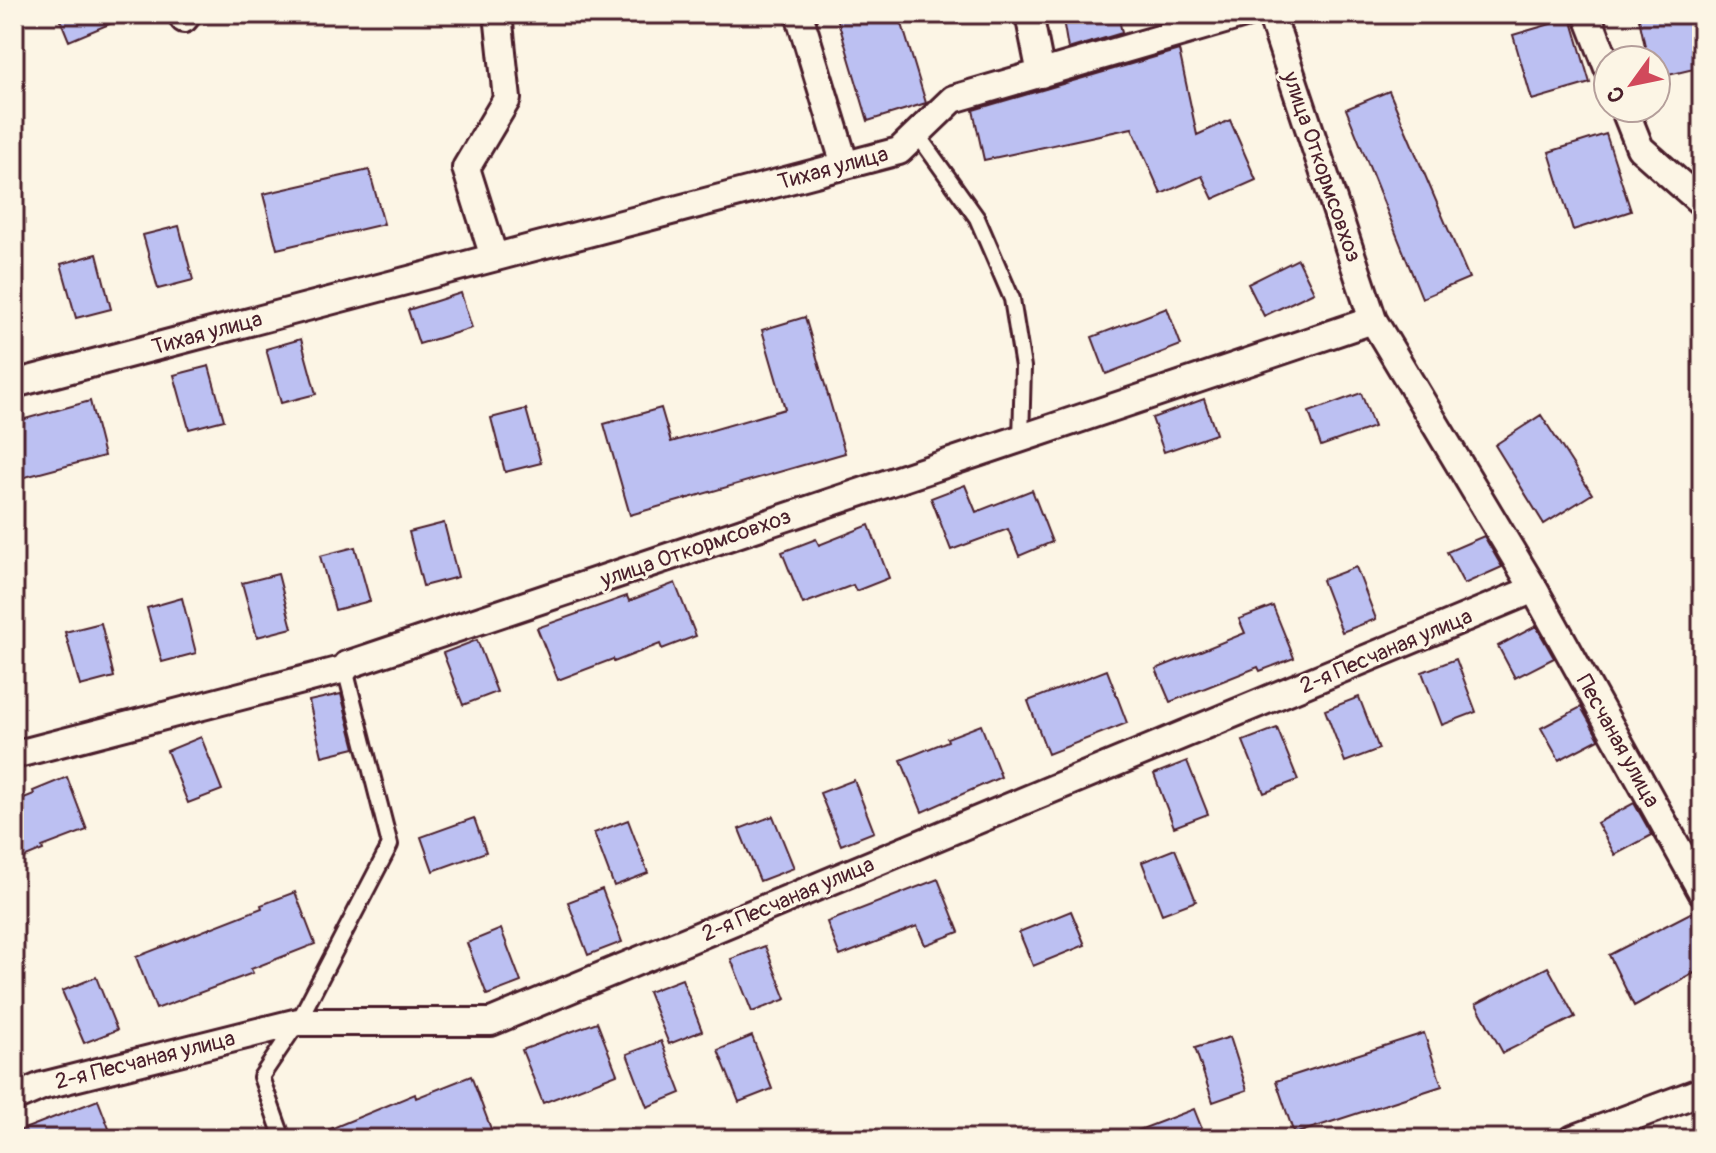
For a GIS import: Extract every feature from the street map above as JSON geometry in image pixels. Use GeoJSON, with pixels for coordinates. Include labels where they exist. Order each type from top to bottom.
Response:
{"type":"FeatureCollection","features":[{"type":"Feature","properties":{"kind":"street"},"geometry":{"type":"LineString","coordinates":[[494,257],[466,168],[507,99],[498,14]]}},
{"type":"Feature","properties":{"kind":"street"},"geometry":{"type":"LineString","coordinates":[[799,14],[845,165]]}},
{"type":"Feature","properties":{"kind":"street"},"geometry":{"type":"LineString","coordinates":[[1029,14],[1041,74]]}},
{"type":"Feature","properties":{"kind":"street","name":"Тихая улица"},"geometry":{"type":"LineString","coordinates":[[14,384],[899,151],[953,99],[1245,14]]}},
{"type":"Feature","properties":{"kind":"street","name":"улица Откормсовхоз"},"geometry":{"type":"LineString","coordinates":[[1271,14],[1373,320],[1534,589]]}},
{"type":"Feature","properties":{"kind":"street"},"geometry":{"type":"LineString","coordinates":[[1587,14],[1599,44]]}},
{"type":"Feature","properties":{"kind":"street"},"geometry":{"type":"LineString","coordinates":[[1630,124],[1640,148],[1702,203]]}},
{"type":"Feature","properties":{"kind":"street","name":"улица Откормсовхоз"},"geometry":{"type":"LineString","coordinates":[[14,755],[345,669],[347,665],[1373,320]]}},
{"type":"Feature","properties":{"kind":"street","name":"Песчаная улица"},"geometry":{"type":"LineString","coordinates":[[1534,589],[1702,892]]}},
{"type":"Feature","properties":{"kind":"street","name":"2-я Песчаная улица"},"geometry":{"type":"LineString","coordinates":[[14,1098],[42,1086],[298,1022],[491,1022],[1534,589]]}},
{"type":"Feature","properties":{"kind":"street"},"geometry":{"type":"LineString","coordinates":[[1573,1139],[1702,1091]]}},
{"type":"Feature","properties":{"kind":"lane"},"geometry":{"type":"LineString","coordinates":[[917,134],[977,218],[1012,299],[1023,367],[1021,439]]}},
{"type":"Feature","properties":{"kind":"lane"},"geometry":{"type":"LineString","coordinates":[[283,1139],[261,1077],[298,1022],[390,845],[345,669]]}},
{"type":"Feature","properties":{"kind":"building"},"geometry":{"type":"Polygon","coordinates":[[[58,14],[133,14],[69,41],[58,14]]]}},
{"type":"Feature","properties":{"kind":"building"},"geometry":{"type":"Polygon","coordinates":[[[836,14],[899,14],[926,103],[868,121],[836,14]]]}},
{"type":"Feature","properties":{"kind":"building"},"geometry":{"type":"Polygon","coordinates":[[[1062,14],[1118,14],[1122,33],[1068,49],[1062,14]]]}},
{"type":"Feature","properties":{"kind":"building"},"geometry":{"type":"Polygon","coordinates":[[[1638,14],[1696,14],[1702,41],[1702,67],[1672,74],[1672,44],[1645,44],[1638,14]]]}},
{"type":"Feature","properties":{"kind":"building"},"geometry":{"type":"Polygon","coordinates":[[[1571,18],[1590,83],[1532,100],[1513,35],[1571,18]]]}},
{"type":"Feature","properties":{"kind":"building"},"geometry":{"type":"Polygon","coordinates":[[[1179,50],[1197,135],[1230,120],[1256,180],[1213,199],[1202,176],[1161,194],[1132,128],[984,160],[973,110],[1179,50]]]}},
{"type":"Feature","properties":{"kind":"building"},"geometry":{"type":"Polygon","coordinates":[[[1389,91],[1469,278],[1422,298],[1346,109],[1389,91]]]}},
{"type":"Feature","properties":{"kind":"building"},"geometry":{"type":"Polygon","coordinates":[[[1606,134],[1631,211],[1573,230],[1549,152],[1606,134]]]}},
{"type":"Feature","properties":{"kind":"building"},"geometry":{"type":"Polygon","coordinates":[[[369,170],[384,224],[277,249],[263,194],[369,170]]]}},
{"type":"Feature","properties":{"kind":"building"},"geometry":{"type":"Polygon","coordinates":[[[179,226],[193,280],[158,289],[143,235],[179,226]]]}},
{"type":"Feature","properties":{"kind":"building"},"geometry":{"type":"Polygon","coordinates":[[[97,254],[111,309],[76,318],[61,264],[97,254]]]}},
{"type":"Feature","properties":{"kind":"building"},"geometry":{"type":"Polygon","coordinates":[[[1298,259],[1314,292],[1264,316],[1248,284],[1298,259]]]}},
{"type":"Feature","properties":{"kind":"building"},"geometry":{"type":"Polygon","coordinates":[[[461,293],[472,328],[419,344],[408,310],[461,293]]]}},
{"type":"Feature","properties":{"kind":"building"},"geometry":{"type":"Polygon","coordinates":[[[1167,308],[1181,345],[1106,374],[1092,337],[1167,308]]]}},
{"type":"Feature","properties":{"kind":"building"},"geometry":{"type":"Polygon","coordinates":[[[805,317],[845,453],[630,515],[604,424],[661,408],[671,442],[785,409],[762,330],[805,317]]]}},
{"type":"Feature","properties":{"kind":"building"},"geometry":{"type":"Polygon","coordinates":[[[301,339],[316,394],[281,403],[266,349],[301,339]]]}},
{"type":"Feature","properties":{"kind":"building"},"geometry":{"type":"Polygon","coordinates":[[[209,366],[224,420],[189,429],[174,375],[209,366]]]}},
{"type":"Feature","properties":{"kind":"building"},"geometry":{"type":"Polygon","coordinates":[[[1361,393],[1374,427],[1321,446],[1309,412],[1361,393]]]}},
{"type":"Feature","properties":{"kind":"building"},"geometry":{"type":"Polygon","coordinates":[[[1204,399],[1216,434],[1164,452],[1152,418],[1204,399]]]}},
{"type":"Feature","properties":{"kind":"building"},"geometry":{"type":"Polygon","coordinates":[[[90,401],[104,456],[14,480],[14,422],[90,401]]]}},
{"type":"Feature","properties":{"kind":"building"},"geometry":{"type":"Polygon","coordinates":[[[526,409],[541,463],[505,472],[491,418],[526,409]]]}},
{"type":"Feature","properties":{"kind":"building"},"geometry":{"type":"Polygon","coordinates":[[[1541,415],[1592,494],[1544,524],[1495,445],[1541,415]]]}},
{"type":"Feature","properties":{"kind":"building"},"geometry":{"type":"Polygon","coordinates":[[[965,485],[976,512],[1032,490],[1052,542],[1019,556],[1008,529],[951,550],[931,498],[965,485]]]}},
{"type":"Feature","properties":{"kind":"building"},"geometry":{"type":"Polygon","coordinates":[[[444,523],[458,577],[423,586],[409,532],[444,523]]]}},
{"type":"Feature","properties":{"kind":"building"},"geometry":{"type":"Polygon","coordinates":[[[869,525],[889,578],[856,591],[853,585],[803,604],[782,552],[816,539],[819,545],[869,525]]]}},
{"type":"Feature","properties":{"kind":"building"},"geometry":{"type":"Polygon","coordinates":[[[1484,536],[1502,567],[1464,584],[1447,552],[1484,536]]]}},
{"type":"Feature","properties":{"kind":"building"},"geometry":{"type":"Polygon","coordinates":[[[355,547],[370,601],[335,610],[320,556],[355,547]]]}},
{"type":"Feature","properties":{"kind":"building"},"geometry":{"type":"Polygon","coordinates":[[[1356,567],[1376,619],[1342,632],[1322,580],[1356,567]]]}},
{"type":"Feature","properties":{"kind":"building"},"geometry":{"type":"Polygon","coordinates":[[[278,574],[292,628],[257,637],[242,583],[278,574]]]}},
{"type":"Feature","properties":{"kind":"building"},"geometry":{"type":"Polygon","coordinates":[[[675,583],[696,636],[662,649],[660,644],[558,680],[537,628],[627,596],[629,601],[675,583]]]}},
{"type":"Feature","properties":{"kind":"building"},"geometry":{"type":"Polygon","coordinates":[[[182,598],[196,653],[162,662],[147,608],[182,598]]]}},
{"type":"Feature","properties":{"kind":"building"},"geometry":{"type":"Polygon","coordinates":[[[1273,606],[1294,658],[1260,671],[1258,667],[1170,702],[1156,669],[1245,633],[1239,619],[1273,606]]]}},
{"type":"Feature","properties":{"kind":"building"},"geometry":{"type":"Polygon","coordinates":[[[101,623],[114,677],[80,686],[65,632],[101,623]]]}},
{"type":"Feature","properties":{"kind":"building"},"geometry":{"type":"Polygon","coordinates":[[[1536,626],[1554,658],[1515,678],[1498,646],[1536,626]]]}},
{"type":"Feature","properties":{"kind":"building"},"geometry":{"type":"Polygon","coordinates":[[[477,640],[497,692],[463,705],[443,653],[477,640]]]}},
{"type":"Feature","properties":{"kind":"building"},"geometry":{"type":"Polygon","coordinates":[[[1456,659],[1476,712],[1442,725],[1422,672],[1456,659]]]}},
{"type":"Feature","properties":{"kind":"building"},"geometry":{"type":"Polygon","coordinates":[[[1107,670],[1127,723],[1048,754],[1028,701],[1107,670]]]}},
{"type":"Feature","properties":{"kind":"building"},"geometry":{"type":"Polygon","coordinates":[[[341,694],[355,748],[322,756],[309,701],[341,694]]]}},
{"type":"Feature","properties":{"kind":"building"},"geometry":{"type":"Polygon","coordinates":[[[1359,697],[1379,749],[1345,762],[1325,710],[1359,697]]]}},
{"type":"Feature","properties":{"kind":"building"},"geometry":{"type":"Polygon","coordinates":[[[1581,707],[1599,739],[1559,760],[1541,728],[1581,707]]]}},
{"type":"Feature","properties":{"kind":"building"},"geometry":{"type":"Polygon","coordinates":[[[981,725],[1001,777],[922,812],[901,760],[981,725]]]}},
{"type":"Feature","properties":{"kind":"building"},"geometry":{"type":"Polygon","coordinates":[[[1277,728],[1298,780],[1264,793],[1243,741],[1277,728]]]}},
{"type":"Feature","properties":{"kind":"building"},"geometry":{"type":"Polygon","coordinates":[[[201,737],[222,790],[188,803],[167,751],[201,737]]]}},
{"type":"Feature","properties":{"kind":"building"},"geometry":{"type":"Polygon","coordinates":[[[1187,761],[1208,814],[1174,827],[1154,774],[1187,761]]]}},
{"type":"Feature","properties":{"kind":"building"},"geometry":{"type":"Polygon","coordinates":[[[67,777],[87,830],[42,847],[43,850],[14,862],[14,802],[67,777]]]}},
{"type":"Feature","properties":{"kind":"building"},"geometry":{"type":"Polygon","coordinates":[[[854,780],[874,832],[841,845],[820,793],[854,780]]]}},
{"type":"Feature","properties":{"kind":"building"},"geometry":{"type":"Polygon","coordinates":[[[1634,803],[1652,835],[1615,855],[1597,823],[1634,803]]]}},
{"type":"Feature","properties":{"kind":"building"},"geometry":{"type":"Polygon","coordinates":[[[773,816],[794,868],[760,881],[739,829],[773,816]]]}},
{"type":"Feature","properties":{"kind":"building"},"geometry":{"type":"Polygon","coordinates":[[[474,818],[486,852],[433,871],[421,837],[474,818]]]}},
{"type":"Feature","properties":{"kind":"building"},"geometry":{"type":"Polygon","coordinates":[[[628,820],[648,873],[614,886],[594,833],[628,820]]]}},
{"type":"Feature","properties":{"kind":"building"},"geometry":{"type":"Polygon","coordinates":[[[1175,849],[1196,901],[1162,914],[1142,862],[1175,849]]]}},
{"type":"Feature","properties":{"kind":"building"},"geometry":{"type":"Polygon","coordinates":[[[938,879],[959,932],[925,945],[917,926],[840,956],[827,922],[938,879]]]}},
{"type":"Feature","properties":{"kind":"building"},"geometry":{"type":"Polygon","coordinates":[[[602,889],[622,942],[588,955],[568,902],[602,889]]]}},
{"type":"Feature","properties":{"kind":"building"},"geometry":{"type":"Polygon","coordinates":[[[295,892],[315,944],[251,969],[253,973],[156,1009],[136,957],[295,892]]]}},
{"type":"Feature","properties":{"kind":"building"},"geometry":{"type":"Polygon","coordinates":[[[1700,908],[1702,969],[1634,1006],[1609,955],[1700,908]]]}},
{"type":"Feature","properties":{"kind":"building"},"geometry":{"type":"Polygon","coordinates":[[[1071,911],[1085,945],[1033,966],[1019,932],[1071,911]]]}},
{"type":"Feature","properties":{"kind":"building"},"geometry":{"type":"Polygon","coordinates":[[[501,929],[521,982],[487,995],[467,943],[501,929]]]}},
{"type":"Feature","properties":{"kind":"building"},"geometry":{"type":"Polygon","coordinates":[[[765,946],[786,999],[752,1012],[731,959],[765,946]]]}},
{"type":"Feature","properties":{"kind":"building"},"geometry":{"type":"Polygon","coordinates":[[[1548,967],[1575,1017],[1503,1053],[1476,1004],[1548,967]]]}},
{"type":"Feature","properties":{"kind":"building"},"geometry":{"type":"Polygon","coordinates":[[[96,977],[117,1030],[84,1043],[62,991],[96,977]]]}},
{"type":"Feature","properties":{"kind":"building"},"geometry":{"type":"Polygon","coordinates":[[[682,979],[702,1031],[669,1044],[648,992],[682,979]]]}},
{"type":"Feature","properties":{"kind":"building"},"geometry":{"type":"Polygon","coordinates":[[[597,1022],[617,1074],[543,1103],[522,1050],[597,1022]]]}},
{"type":"Feature","properties":{"kind":"building"},"geometry":{"type":"Polygon","coordinates":[[[1424,1033],[1442,1086],[1294,1134],[1276,1081],[1424,1033]]]}},
{"type":"Feature","properties":{"kind":"building"},"geometry":{"type":"Polygon","coordinates":[[[752,1036],[772,1089],[739,1102],[718,1050],[752,1036]]]}},
{"type":"Feature","properties":{"kind":"building"},"geometry":{"type":"Polygon","coordinates":[[[1230,1037],[1247,1090],[1213,1102],[1195,1048],[1230,1037]]]}},
{"type":"Feature","properties":{"kind":"building"},"geometry":{"type":"Polygon","coordinates":[[[661,1041],[681,1093],[647,1107],[627,1054],[661,1041]]]}},
{"type":"Feature","properties":{"kind":"building"},"geometry":{"type":"Polygon","coordinates":[[[471,1076],[491,1129],[465,1139],[306,1139],[415,1094],[416,1098],[471,1076]]]}},
{"type":"Feature","properties":{"kind":"building"},"geometry":{"type":"Polygon","coordinates":[[[98,1100],[113,1139],[14,1139],[14,1133],[98,1100]]]}},
{"type":"Feature","properties":{"kind":"building"},"geometry":{"type":"Polygon","coordinates":[[[1194,1109],[1206,1139],[1121,1139],[1121,1137],[1194,1109]]]}}]}
